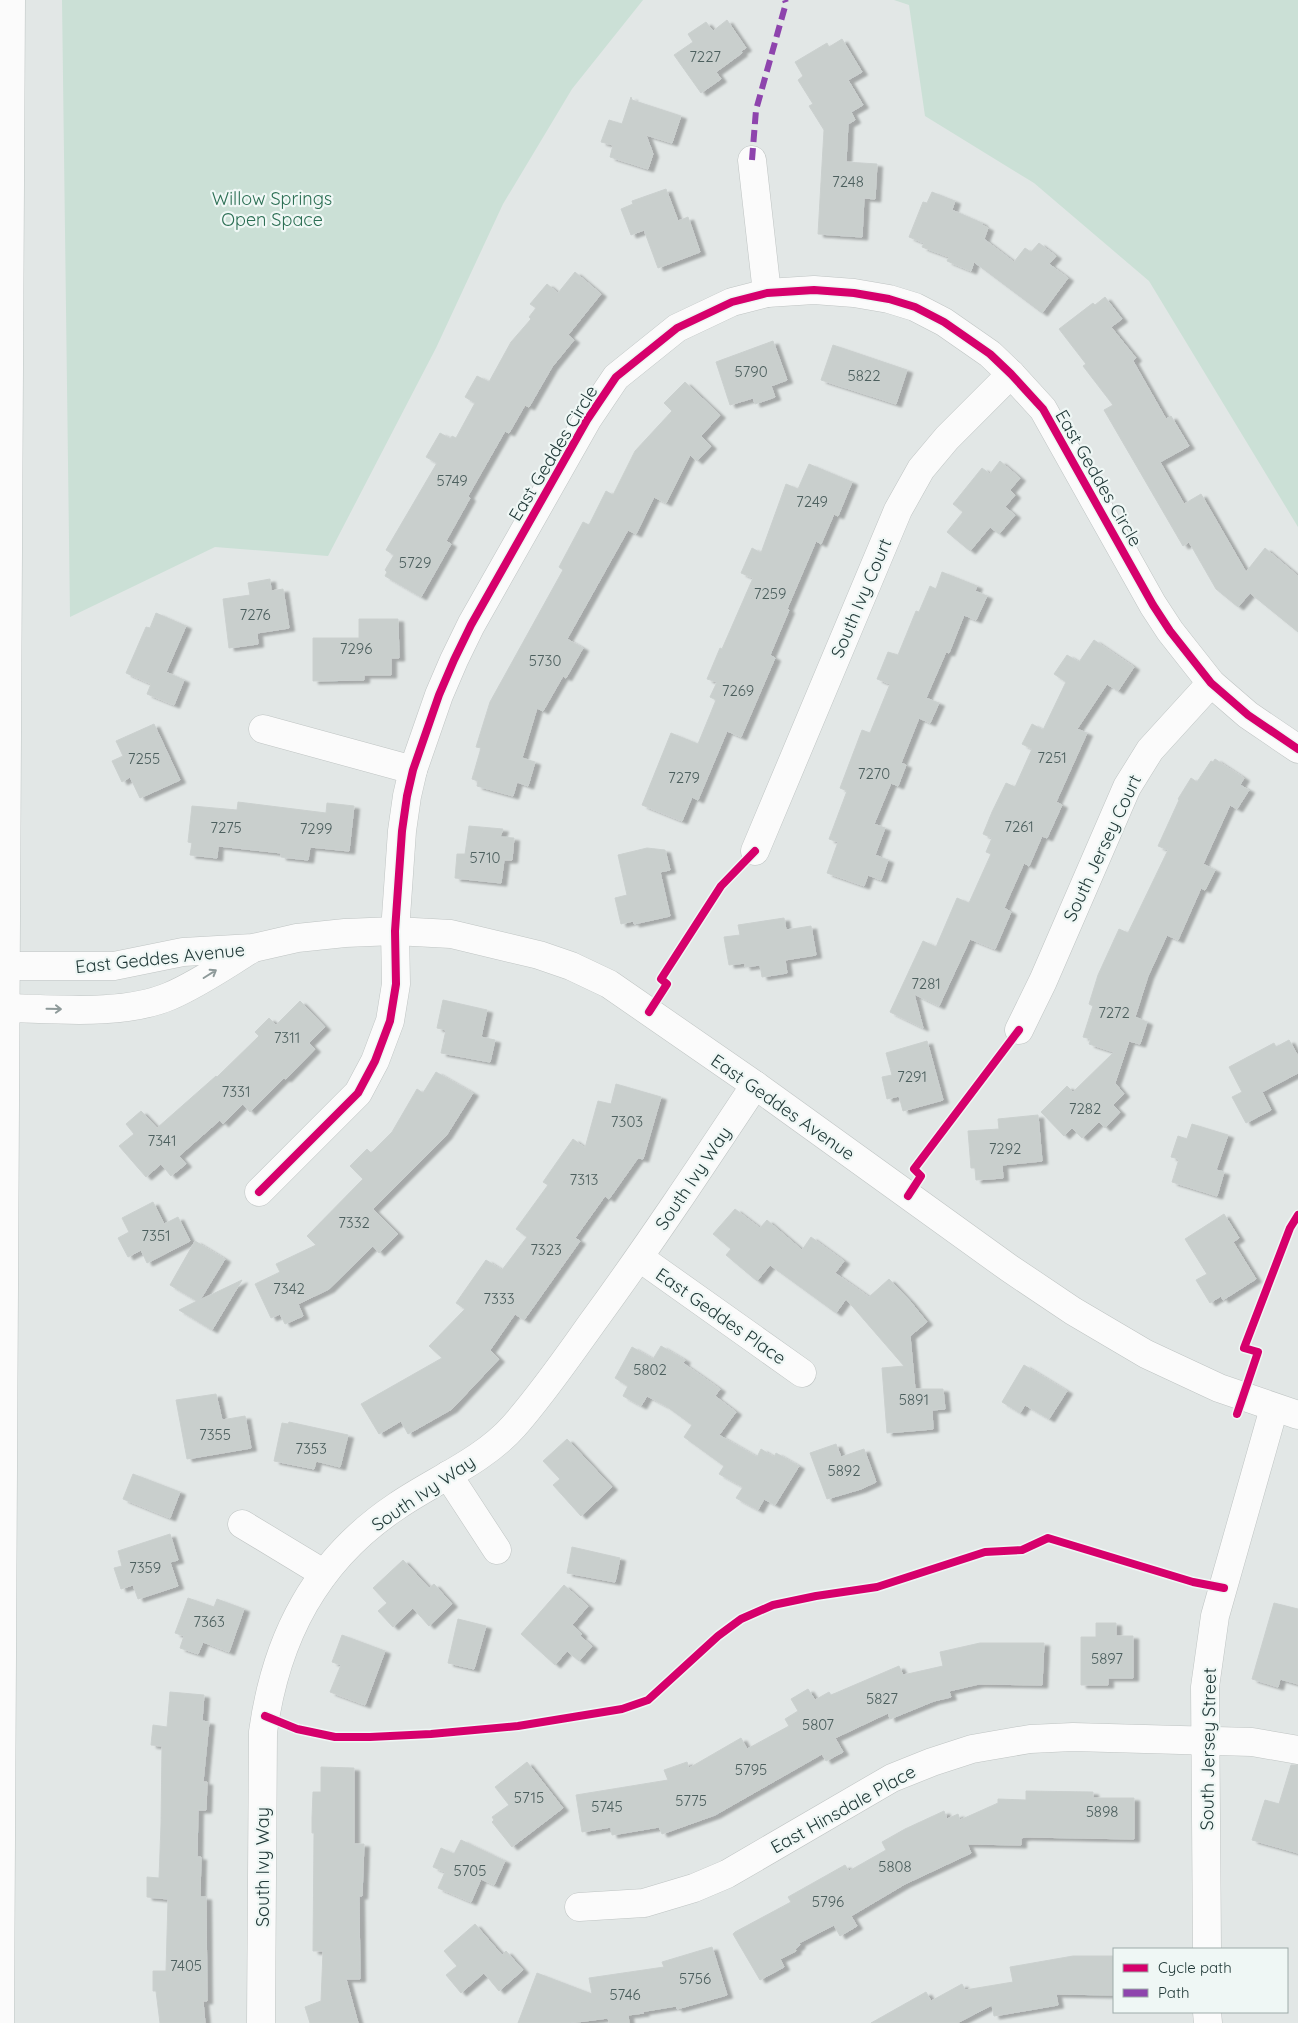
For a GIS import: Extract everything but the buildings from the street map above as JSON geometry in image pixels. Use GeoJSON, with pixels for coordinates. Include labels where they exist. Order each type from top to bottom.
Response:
{"type":"FeatureCollection","features":[{"type":"Feature","properties":{"kind":"street"},"geometry":{"type":"LineString","coordinates":[[0,2023],[6,1008],[5,252],[11,0]]}},
{"type":"Feature","properties":{"kind":"street"},"geometry":{"type":"LineString","coordinates":[[752,160],[767,293]]}},
{"type":"Feature","properties":{"kind":"street","name":"East Geddes Circle"},"geometry":{"type":"LineString","coordinates":[[260,1192],[358,1093],[375,1062],[390,1021],[396,984],[395,931],[402,830],[413,770],[439,695],[471,625],[587,420],[616,377],[677,328],[732,302],[767,293],[814,290],[854,293],[889,299],[915,307],[944,322],[990,354],[1043,409],[1153,605],[1170,631],[1211,683],[1248,715],[1298,749]]}},
{"type":"Feature","properties":{"kind":"street","name":"South Ivy Court"},"geometry":{"type":"LineString","coordinates":[[756,851],[898,510],[921,469],[947,438],[1011,374]]}},
{"type":"Feature","properties":{"kind":"street","name":"South Jersey Court"},"geometry":{"type":"LineString","coordinates":[[1019,1030],[1043,981],[1127,787],[1150,750],[1211,683]]}},
{"type":"Feature","properties":{"kind":"street"},"geometry":{"type":"LineString","coordinates":[[262,729],[413,770]]}},
{"type":"Feature","properties":{"kind":"street","name":"East Geddes Avenue"},"geometry":{"type":"LineString","coordinates":[[6,966],[114,966],[183,952],[253,948],[307,937],[345,933],[395,931],[451,934],[539,955],[571,966],[609,984],[755,1085],[1009,1268],[1074,1311],[1146,1354],[1219,1388],[1286,1412]]}},
{"type":"Feature","properties":{"kind":"street","name":"East Geddes Avenue"},"geometry":{"type":"LineString","coordinates":[[6,1008],[90,1009],[145,1003],[169,997],[192,986],[253,948]]}},
{"type":"Feature","properties":{"kind":"street","name":"South Ivy Way"},"geometry":{"type":"LineString","coordinates":[[261,2023],[262,1732],[268,1694],[280,1658],[306,1602],[323,1573],[352,1541],[396,1506],[477,1457],[512,1428],[541,1394],[640,1258],[755,1085]]}},
{"type":"Feature","properties":{"kind":"street","name":"East Geddes Place"},"geometry":{"type":"LineString","coordinates":[[640,1258],[802,1373]]}},
{"type":"Feature","properties":{"kind":"street","name":"South Jersey Street"},"geometry":{"type":"LineString","coordinates":[[1207,1948],[1205,1687],[1215,1616],[1286,1412]]}},
{"type":"Feature","properties":{"kind":"street"},"geometry":{"type":"LineString","coordinates":[[448,1475],[497,1550]]}},
{"type":"Feature","properties":{"kind":"street"},"geometry":{"type":"LineString","coordinates":[[242,1524],[323,1573]]}},
{"type":"Feature","properties":{"kind":"street","name":"East Hinsdale Place"},"geometry":{"type":"LineString","coordinates":[[579,1907],[644,1903],[694,1888],[727,1874],[892,1778],[972,1749],[1030,1739],[1073,1737],[1252,1742],[1298,1750]]}},
{"type":"Feature","properties":{"kind":"green space","name":"Willow Springs Open Space"},"geometry":{"type":"Polygon","coordinates":[[[62,0],[643,0],[572,89],[503,204],[436,348],[328,556],[215,547],[70,617],[62,0]]]}},
{"type":"Feature","properties":{"kind":"green space"},"geometry":{"type":"Polygon","coordinates":[[[894,0],[1298,0],[1298,527],[1149,281],[1034,183],[925,116],[909,5],[894,0]]]}},
{"type":"Feature","properties":{"kind":"marked path"},"geometry":{"type":"LineString","coordinates":[[752,160],[756,110],[786,3],[785,0]]}},
{"type":"Feature","properties":{"kind":"cycle path"},"geometry":{"type":"LineString","coordinates":[[259,1192],[358,1093],[375,1061],[390,1021],[396,984],[395,931],[402,831],[407,796],[413,770],[439,695],[471,625],[587,420],[616,377],[677,328],[732,302],[767,293],[814,290],[854,293],[889,299],[915,307],[944,322],[990,354],[1043,409],[1153,605],[1170,631],[1211,683],[1248,715],[1298,749]]}},
{"type":"Feature","properties":{"kind":"cycle path"},"geometry":{"type":"LineString","coordinates":[[649,1012],[667,984],[661,979],[721,886],[755,851]]}},
{"type":"Feature","properties":{"kind":"cycle path"},"geometry":{"type":"LineString","coordinates":[[908,1196],[921,1176],[914,1169],[1019,1030]]}},
{"type":"Feature","properties":{"kind":"cycle path"},"geometry":{"type":"LineString","coordinates":[[1237,1414],[1258,1352],[1244,1348],[1290,1228],[1298,1215]]}},
{"type":"Feature","properties":{"kind":"cycle path"},"geometry":{"type":"LineString","coordinates":[[265,1716],[297,1729],[335,1737],[370,1737],[431,1734],[518,1726],[622,1709],[648,1700],[718,1636],[741,1619],[773,1605],[816,1596],[877,1587],[985,1552],[1022,1550],[1048,1538],[1193,1582],[1224,1588]]}}]}
